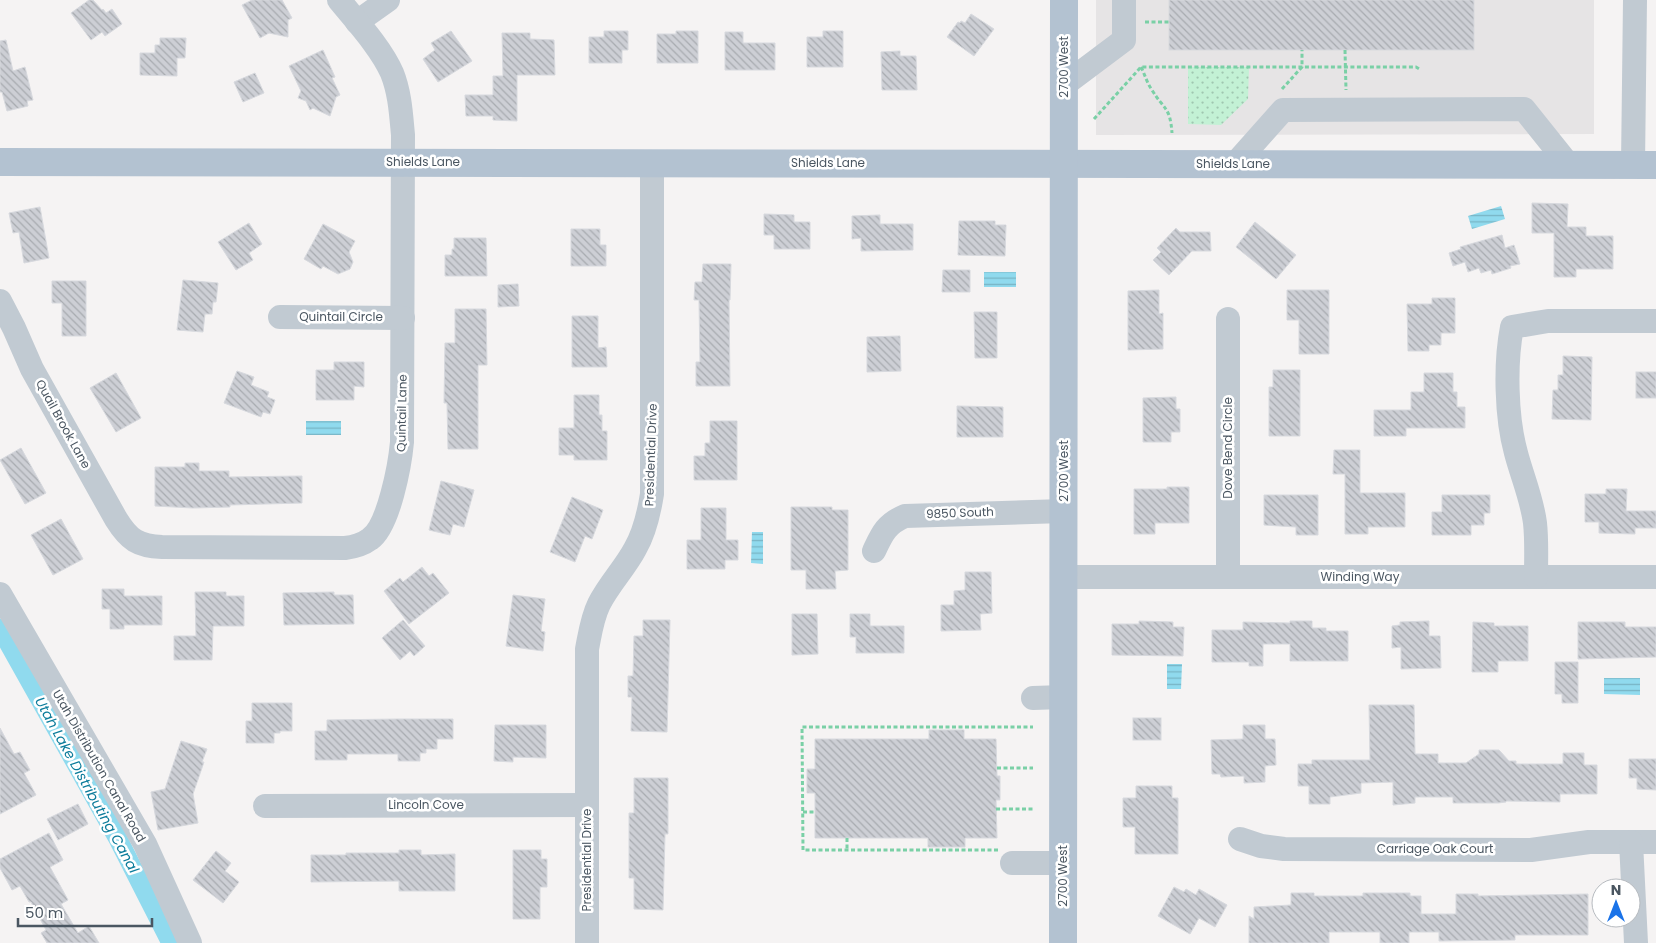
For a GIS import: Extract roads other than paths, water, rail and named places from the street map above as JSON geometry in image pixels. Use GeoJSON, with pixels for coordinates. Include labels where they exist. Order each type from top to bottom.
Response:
{"type":"FeatureCollection","features":[{"type":"Feature","properties":{"kind":"main road","name":"2700 West"},"geometry":{"type":"LineString","coordinates":[[1063,943],[1064,0]]}},
{"type":"Feature","properties":{"kind":"main road","name":"Shields Lane"},"geometry":{"type":"LineString","coordinates":[[0,162],[1645,164]]}},
{"type":"Feature","properties":{"kind":"street","name":"Quintail Lane"},"geometry":{"type":"LineString","coordinates":[[135,542],[148,546],[162,547],[345,548],[357,546],[372,539],[381,526],[386,513],[401,457],[402,162],[400,104],[392,73],[375,46],[339,0]]}},
{"type":"Feature","properties":{"kind":"street"},"geometry":{"type":"LineString","coordinates":[[357,22],[388,0]]}},
{"type":"Feature","properties":{"kind":"street"},"geometry":{"type":"LineString","coordinates":[[1064,85],[1124,40],[1124,0]]}},
{"type":"Feature","properties":{"kind":"street"},"geometry":{"type":"LineString","coordinates":[[1634,0],[1645,164]]}},
{"type":"Feature","properties":{"kind":"street"},"geometry":{"type":"LineString","coordinates":[[1235,164],[1284,110],[1524,109],[1568,164]]}},
{"type":"Feature","properties":{"kind":"street","name":"Presidential Drive"},"geometry":{"type":"LineString","coordinates":[[587,943],[587,649],[599,604],[635,549],[643,532],[652,494],[652,163]]}},
{"type":"Feature","properties":{"kind":"street","name":"Quail Brook Lane"},"geometry":{"type":"LineString","coordinates":[[0,301],[32,369],[116,519],[124,532],[135,542]]}},
{"type":"Feature","properties":{"kind":"street","name":"Quintail Circle"},"geometry":{"type":"LineString","coordinates":[[280,317],[402,318]]}},
{"type":"Feature","properties":{"kind":"street","name":"Dove Bend Circle"},"geometry":{"type":"LineString","coordinates":[[1228,319],[1228,577]]}},
{"type":"Feature","properties":{"kind":"street"},"geometry":{"type":"LineString","coordinates":[[1536,577],[1534,522],[1531,502],[1515,452],[1510,416],[1508,346],[1512,326],[1548,321],[1656,320]]}},
{"type":"Feature","properties":{"kind":"street","name":"9850 South"},"geometry":{"type":"LineString","coordinates":[[874,551],[883,532],[890,524],[905,516],[1064,510]]}},
{"type":"Feature","properties":{"kind":"street","name":"Winding Way"},"geometry":{"type":"LineString","coordinates":[[1063,577],[1656,577]]}},
{"type":"Feature","properties":{"kind":"street","name":"Utah Distribution Canal Road"},"geometry":{"type":"LineString","coordinates":[[0,594],[145,844],[190,943]]}},
{"type":"Feature","properties":{"kind":"street"},"geometry":{"type":"LineString","coordinates":[[1033,698],[1063,698]]}},
{"type":"Feature","properties":{"kind":"street","name":"Lincoln Cove"},"geometry":{"type":"LineString","coordinates":[[265,806],[586,805]]}},
{"type":"Feature","properties":{"kind":"street","name":"Carriage Oak Court"},"geometry":{"type":"LineString","coordinates":[[1240,839],[1261,846],[1284,849],[1531,850],[1589,842],[1656,842]]}},
{"type":"Feature","properties":{"kind":"street"},"geometry":{"type":"LineString","coordinates":[[1631,842],[1636,943]]}},
{"type":"Feature","properties":{"kind":"street"},"geometry":{"type":"LineString","coordinates":[[1008,856],[1063,863]]}},
{"type":"Feature","properties":{"kind":"water"},"geometry":{"type":"Polygon","coordinates":[[[1501,206],[1505,219],[1472,229],[1468,216],[1501,206]]]}},
{"type":"Feature","properties":{"kind":"water"},"geometry":{"type":"Polygon","coordinates":[[[984,272],[1016,272],[1016,287],[984,287],[984,272]]]}},
{"type":"Feature","properties":{"kind":"water"},"geometry":{"type":"Polygon","coordinates":[[[306,421],[341,421],[341,435],[306,435],[306,421]]]}},
{"type":"Feature","properties":{"kind":"water"},"geometry":{"type":"Polygon","coordinates":[[[752,532],[763,532],[763,564],[751,563],[752,532]]]}},
{"type":"Feature","properties":{"kind":"water"},"geometry":{"type":"Polygon","coordinates":[[[1167,664],[1182,664],[1181,689],[1167,689],[1167,664]]]}},
{"type":"Feature","properties":{"kind":"water"},"geometry":{"type":"Polygon","coordinates":[[[1604,678],[1640,678],[1640,695],[1604,694],[1604,678]]]}},
{"type":"Feature","properties":{"kind":"waterway","name":"Utah Lake Distributing Canal"},"geometry":{"type":"LineString","coordinates":[[0,628],[117,837],[171,943]]}}]}
